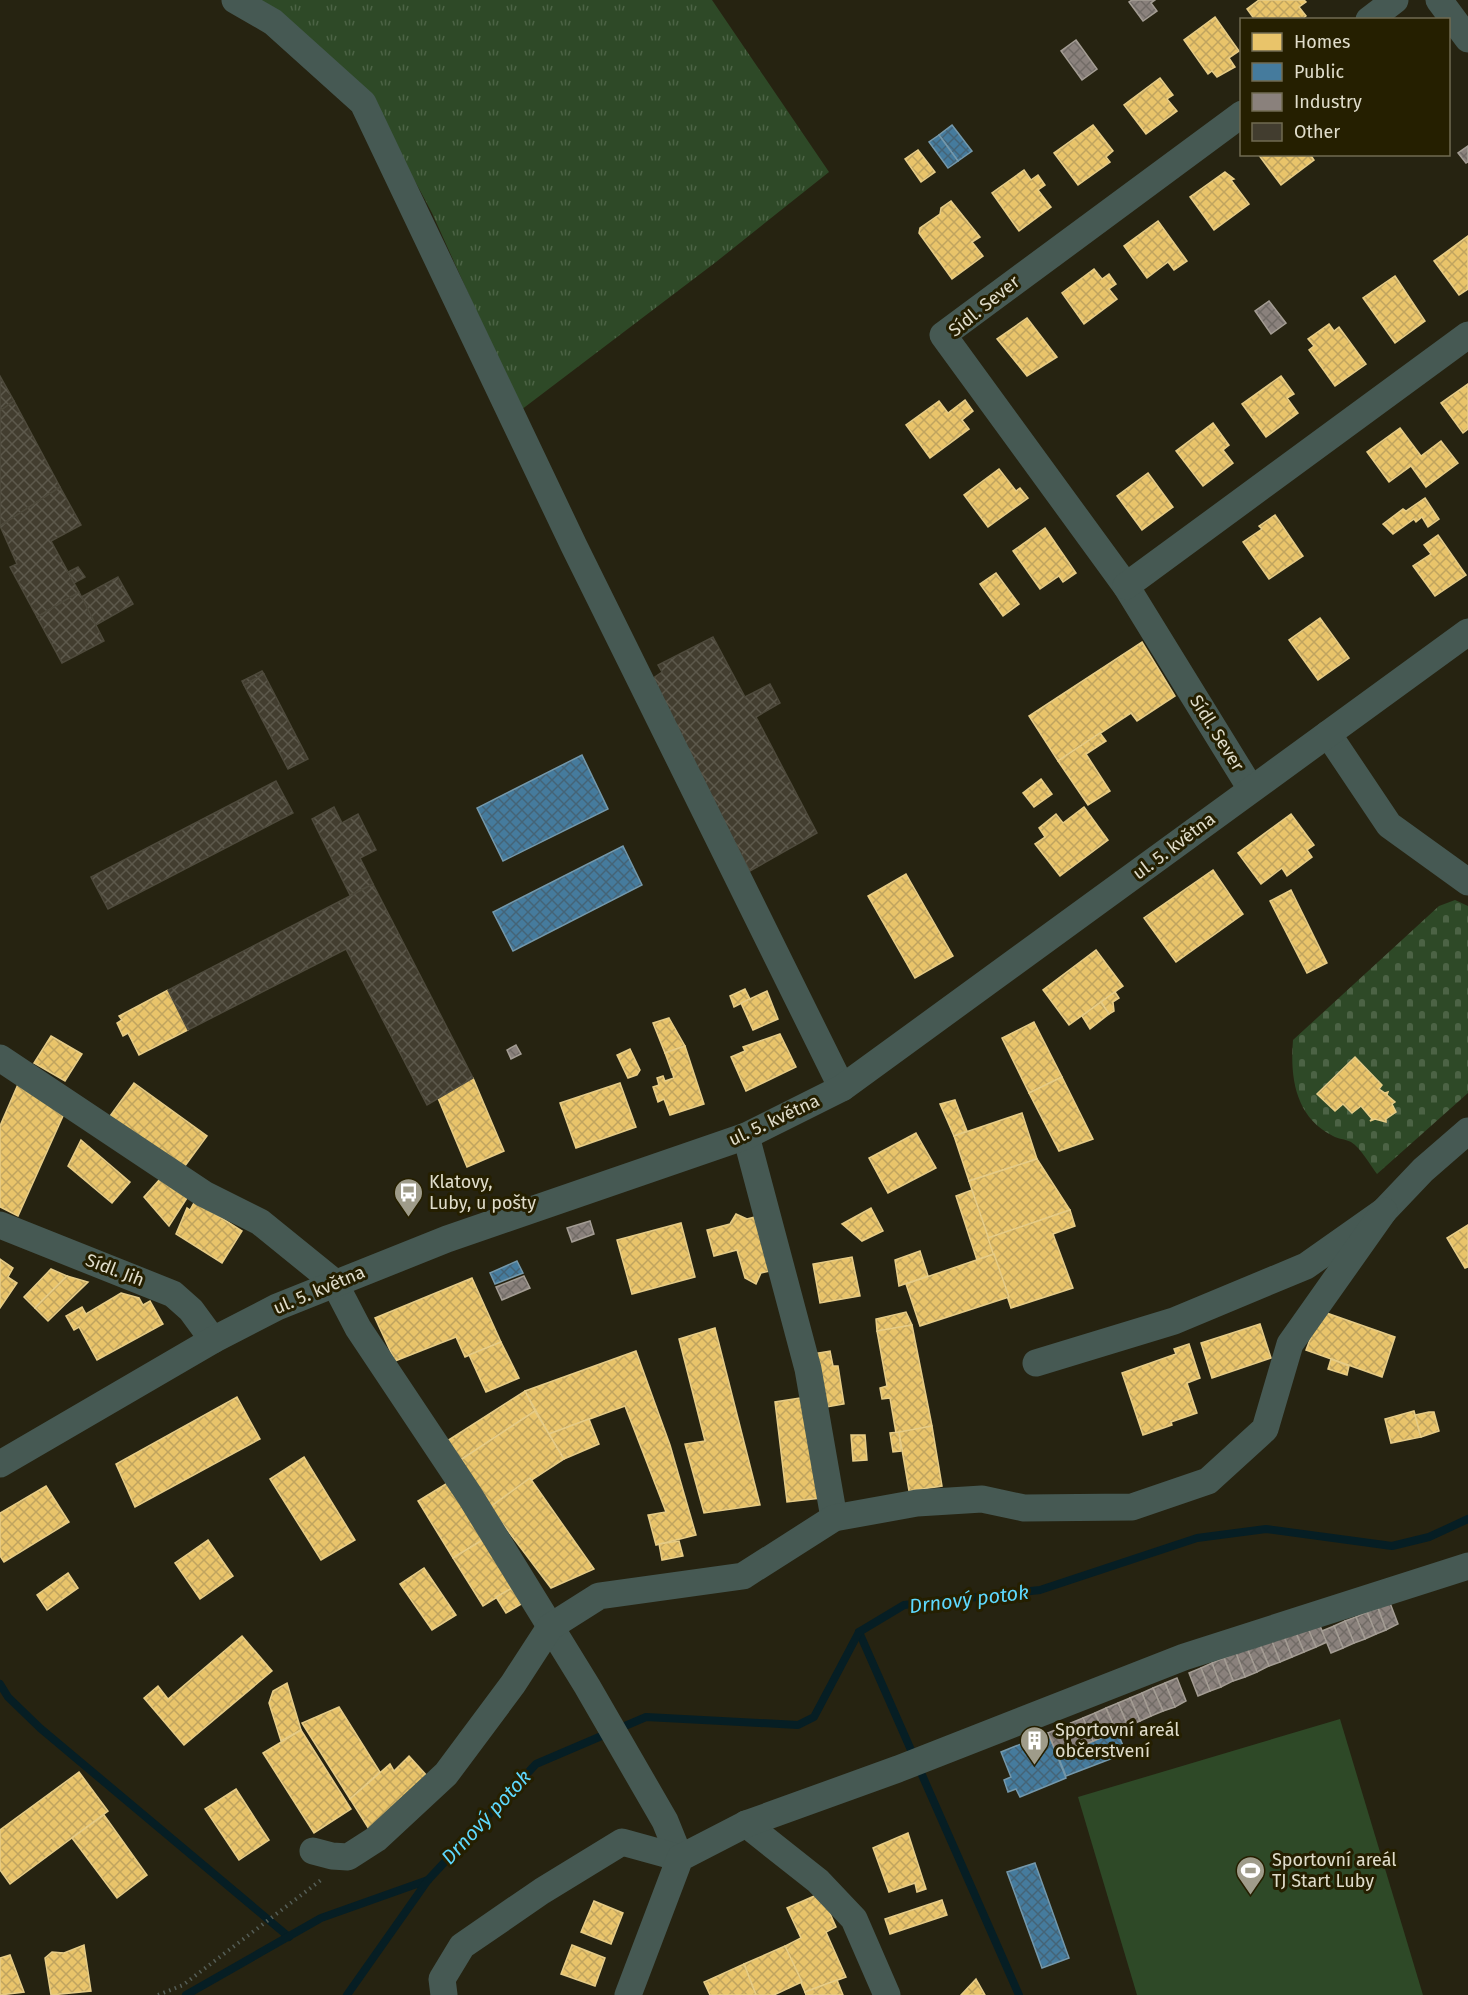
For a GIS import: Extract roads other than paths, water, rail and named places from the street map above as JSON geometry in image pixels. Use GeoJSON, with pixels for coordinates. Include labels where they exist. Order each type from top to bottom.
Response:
{"type":"FeatureCollection","features":[{"type":"Feature","properties":{"kind":"street"},"geometry":{"type":"LineString","coordinates":[[235,0],[273,22],[363,103],[574,546],[842,1088]]}},
{"type":"Feature","properties":{"kind":"street"},"geometry":{"type":"LineString","coordinates":[[1372,18],[1395,0]]}},
{"type":"Feature","properties":{"kind":"street"},"geometry":{"type":"LineString","coordinates":[[1439,0],[1468,39]]}},
{"type":"Feature","properties":{"kind":"street","name":"Sídl. Sever"},"geometry":{"type":"LineString","coordinates":[[1240,115],[943,334],[1126,586],[1251,789]]}},
{"type":"Feature","properties":{"kind":"street"},"geometry":{"type":"LineString","coordinates":[[1126,586],[1468,335]]}},
{"type":"Feature","properties":{"kind":"street","name":"ul. 5. května"},"geometry":{"type":"LineString","coordinates":[[0,1464],[213,1340],[334,1282],[447,1239],[746,1136],[842,1088],[870,1070],[1468,632]]}},
{"type":"Feature","properties":{"kind":"street"},"geometry":{"type":"LineString","coordinates":[[1328,734],[1389,825],[1468,882]]}},
{"type":"Feature","properties":{"kind":"street"},"geometry":{"type":"LineString","coordinates":[[0,1058],[204,1194],[260,1222],[334,1282],[358,1328],[470,1496],[637,1769],[665,1821],[680,1858]]}},
{"type":"Feature","properties":{"kind":"street"},"geometry":{"type":"LineString","coordinates":[[313,1851],[348,1857],[376,1839],[446,1774],[513,1684],[550,1627],[599,1596],[743,1576],[834,1518],[917,1503],[982,1499],[1024,1508],[1132,1507],[1208,1481],[1265,1429],[1290,1344],[1384,1211],[1423,1170],[1468,1131]]}},
{"type":"Feature","properties":{"kind":"street"},"geometry":{"type":"LineString","coordinates":[[746,1136],[808,1369],[834,1518]]}},
{"type":"Feature","properties":{"kind":"street"},"geometry":{"type":"LineString","coordinates":[[1036,1363],[1174,1321],[1306,1266],[1384,1211]]}},
{"type":"Feature","properties":{"kind":"street","name":"Sídl. Jih"},"geometry":{"type":"LineString","coordinates":[[0,1225],[173,1294],[191,1310],[213,1340]]}},
{"type":"Feature","properties":{"kind":"street"},"geometry":{"type":"LineString","coordinates":[[628,1995],[680,1858],[746,1824],[926,1759],[1184,1657],[1468,1566]]}},
{"type":"Feature","properties":{"kind":"street"},"geometry":{"type":"LineString","coordinates":[[746,1824],[818,1881],[854,1919],[887,1995]]}},
{"type":"Feature","properties":{"kind":"street"},"geometry":{"type":"LineString","coordinates":[[444,1995],[442,1979],[462,1946],[542,1891],[622,1842],[680,1858]]}},
{"type":"Feature","properties":{"kind":"waterway","name":"Drnový potok"},"geometry":{"type":"LineString","coordinates":[[347,1995],[428,1880],[536,1764],[646,1717],[798,1725],[814,1717],[859,1632],[904,1605],[1040,1590],[1197,1538],[1266,1529],[1392,1546],[1429,1537],[1468,1519]]}},
{"type":"Feature","properties":{"kind":"waterway"},"geometry":{"type":"LineString","coordinates":[[859,1632],[1019,1995]]}},
{"type":"Feature","properties":{"kind":"waterway"},"geometry":{"type":"LineString","coordinates":[[0,1684],[8,1697],[40,1728],[289,1937]]}},
{"type":"Feature","properties":{"kind":"waterway"},"geometry":{"type":"LineString","coordinates":[[186,1995],[321,1918],[428,1880]]}},
{"type":"Feature","properties":{"kind":"place","name":"Klatovy, Luby, u pošty"},"geometry":{"type":"Point","coordinates":[408,1218]}},
{"type":"Feature","properties":{"kind":"place","name":"Sportovní areál občerstvení"},"geometry":{"type":"Point","coordinates":[1034,1766]}},
{"type":"Feature","properties":{"kind":"place","name":"Sportovní areál TJ Start Luby"},"geometry":{"type":"Point","coordinates":[1251,1896]}}]}
